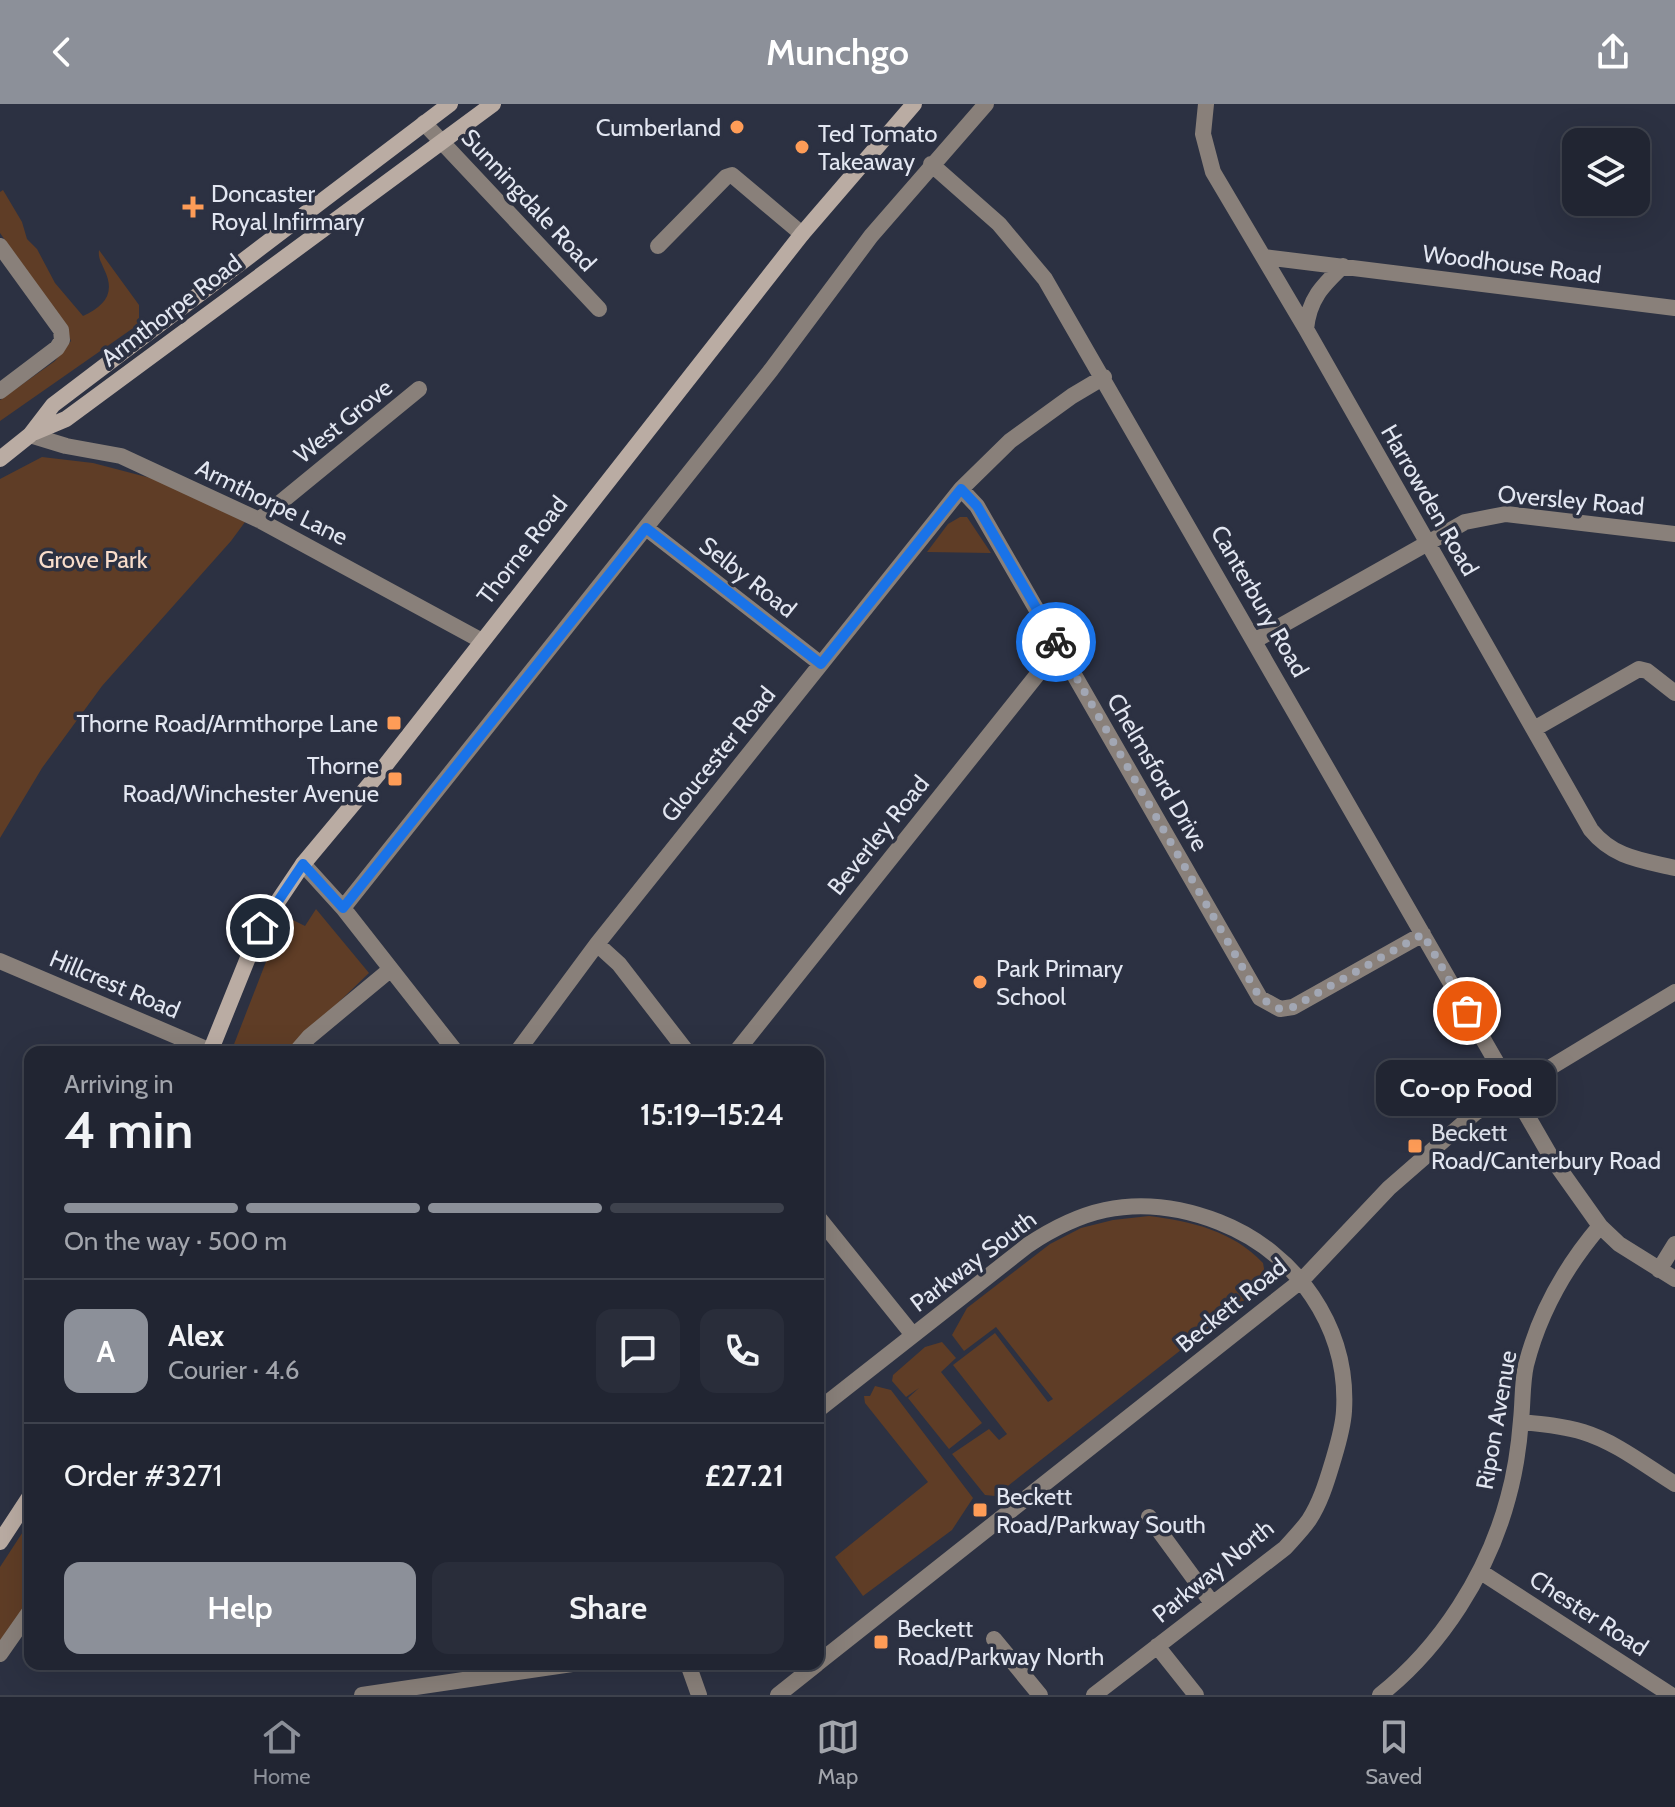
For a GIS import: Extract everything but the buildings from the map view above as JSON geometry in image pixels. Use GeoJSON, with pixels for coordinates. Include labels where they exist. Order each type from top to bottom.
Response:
{"type":"FeatureCollection","features":[{"type":"Feature","properties":{"kind":"street","name":"Armthorpe Road"},"geometry":{"type":"LineString","coordinates":[[0,459],[30,435],[53,405],[450,104]]}},
{"type":"Feature","properties":{"kind":"street","name":"Armthorpe Road"},"geometry":{"type":"LineString","coordinates":[[30,435],[66,419],[493,104]]}},
{"type":"Feature","properties":{"kind":"street","name":"Thorne Road"},"geometry":{"type":"LineString","coordinates":[[213,1046],[260,928],[303,864],[384,767],[802,234],[914,104]]}},
{"type":"Feature","properties":{"kind":"street"},"geometry":{"type":"LineString","coordinates":[[343,908],[771,370],[871,236],[986,104]]}},
{"type":"Feature","properties":{"kind":"street","name":"Harrowden Road"},"geometry":{"type":"LineString","coordinates":[[1206,104],[1203,134],[1213,172],[1306,329],[1591,830],[1603,844],[1637,860],[1675,868]]}},
{"type":"Feature","properties":{"kind":"street","name":"Sunningdale Road"},"geometry":{"type":"LineString","coordinates":[[424,123],[599,309]]}},
{"type":"Feature","properties":{"kind":"street","name":"Canterbury Road"},"geometry":{"type":"LineString","coordinates":[[931,164],[999,224],[1045,279],[1551,1157],[1600,1226],[1619,1244],[1675,1279]]}},
{"type":"Feature","properties":{"kind":"street"},"geometry":{"type":"LineString","coordinates":[[658,246],[726,177],[732,175],[802,234]]}},
{"type":"Feature","properties":{"kind":"street","name":"Armthorpe Road"},"geometry":{"type":"LineString","coordinates":[[0,246],[61,330],[62,340],[57,348],[0,391]]}},
{"type":"Feature","properties":{"kind":"street","name":"Woodhouse Road"},"geometry":{"type":"LineString","coordinates":[[1264,257],[1675,308]]}},
{"type":"Feature","properties":{"kind":"street"},"geometry":{"type":"LineString","coordinates":[[1306,329],[1313,298],[1320,287],[1343,266]]}},
{"type":"Feature","properties":{"kind":"street"},"geometry":{"type":"LineString","coordinates":[[961,489],[1010,441],[1104,377]]}},
{"type":"Feature","properties":{"kind":"street","name":"West Grove"},"geometry":{"type":"LineString","coordinates":[[259,520],[419,389]]}},
{"type":"Feature","properties":{"kind":"street","name":"Armthorpe Lane"},"geometry":{"type":"LineString","coordinates":[[30,435],[66,446],[121,456],[259,520],[482,641]]}},
{"type":"Feature","properties":{"kind":"street","name":"Chelmsford Drive"},"geometry":{"type":"LineString","coordinates":[[961,489],[977,506],[1260,998],[1280,1009],[1293,1007],[1423,934]]}},
{"type":"Feature","properties":{"kind":"street","name":"Gloucester Road"},"geometry":{"type":"LineString","coordinates":[[521,1046],[597,944],[961,489]]}},
{"type":"Feature","properties":{"kind":"street","name":"Oversley Road"},"geometry":{"type":"LineString","coordinates":[[1254,641],[1465,522],[1506,514],[1675,534]]}},
{"type":"Feature","properties":{"kind":"street","name":"Selby Road"},"geometry":{"type":"LineString","coordinates":[[646,528],[821,664]]}},
{"type":"Feature","properties":{"kind":"street","name":"Beverley Road"},"geometry":{"type":"LineString","coordinates":[[741,1046],[1045,665],[1061,650]]}},
{"type":"Feature","properties":{"kind":"street"},"geometry":{"type":"LineString","coordinates":[[1534,729],[1639,669],[1647,671],[1675,693]]}},
{"type":"Feature","properties":{"kind":"street"},"geometry":{"type":"LineString","coordinates":[[303,864],[343,908],[451,1046]]}},
{"type":"Feature","properties":{"kind":"street"},"geometry":{"type":"LineString","coordinates":[[597,944],[619,964],[682,1046]]}},
{"type":"Feature","properties":{"kind":"street","name":"Hillcrest Road"},"geometry":{"type":"LineString","coordinates":[[0,961],[199,1046]]}},
{"type":"Feature","properties":{"kind":"street"},"geometry":{"type":"LineString","coordinates":[[301,1046],[391,969]]}},
{"type":"Feature","properties":{"kind":"street","name":"Beckett Road"},"geometry":{"type":"LineString","coordinates":[[824,1657],[1302,1280],[1389,1188],[1475,1113],[1675,992]]}},
{"type":"Feature","properties":{"kind":"street","name":"Parkway South"},"geometry":{"type":"LineString","coordinates":[[824,1405],[1028,1245],[1052,1230],[1107,1210],[1133,1206],[1174,1208],[1205,1216],[1258,1241],[1302,1280]]}},
{"type":"Feature","properties":{"kind":"street"},"geometry":{"type":"LineString","coordinates":[[824,1224],[913,1335]]}},
{"type":"Feature","properties":{"kind":"street","name":"Ripon Avenue"},"geometry":{"type":"LineString","coordinates":[[1386,1693],[1434,1639],[1481,1572],[1508,1498],[1521,1422],[1526,1366],[1537,1333],[1553,1294],[1583,1246],[1600,1226]]}},
{"type":"Feature","properties":{"kind":"street"},"geometry":{"type":"LineString","coordinates":[[1659,1270],[1675,1244]]}},
{"type":"Feature","properties":{"kind":"street","name":"Parkway North"},"geometry":{"type":"LineString","coordinates":[[1094,1695],[1285,1548],[1308,1522],[1323,1493],[1339,1441],[1344,1412],[1343,1376],[1337,1343],[1323,1312],[1302,1280]]}},
{"type":"Feature","properties":{"kind":"street"},"geometry":{"type":"LineString","coordinates":[[1521,1422],[1586,1433],[1675,1484]]}},
{"type":"Feature","properties":{"kind":"street"},"geometry":{"type":"LineString","coordinates":[[0,1542],[24,1505]]}},
{"type":"Feature","properties":{"kind":"street"},"geometry":{"type":"LineString","coordinates":[[1149,1517],[1212,1603]]}},
{"type":"Feature","properties":{"kind":"street","name":"Chester Road"},"geometry":{"type":"LineString","coordinates":[[1481,1572],[1671,1695]]}},
{"type":"Feature","properties":{"kind":"street"},"geometry":{"type":"LineString","coordinates":[[0,1654],[24,1620]]}},
{"type":"Feature","properties":{"kind":"street"},"geometry":{"type":"LineString","coordinates":[[994,1639],[1040,1695]]}},
{"type":"Feature","properties":{"kind":"street"},"geometry":{"type":"LineString","coordinates":[[1157,1646],[1196,1695]]}},
{"type":"Feature","properties":{"kind":"street"},"geometry":{"type":"LineString","coordinates":[[362,1695],[531,1670]]}},
{"type":"Feature","properties":{"kind":"street"},"geometry":{"type":"LineString","coordinates":[[690,1670],[699,1695]]}},
{"type":"Feature","properties":{"kind":"street","name":"Beckett Road"},"geometry":{"type":"LineString","coordinates":[[778,1695],[808,1670]]}},
{"type":"Feature","properties":{"kind":"green space"},"geometry":{"type":"Polygon","coordinates":[[[3,190],[22,222],[27,239],[37,249],[55,283],[83,316],[97,308],[108,292],[109,285],[99,250],[139,305],[139,324],[0,421],[0,400],[55,361],[71,341],[65,326],[0,233],[0,192],[3,190]]]}},
{"type":"Feature","properties":{"kind":"green space","name":"Grove Park"},"geometry":{"type":"Polygon","coordinates":[[[42,457],[93,463],[158,480],[245,522],[102,686],[42,768],[0,838],[0,479],[42,457]]]}},
{"type":"Feature","properties":{"kind":"green space"},"geometry":{"type":"Polygon","coordinates":[[[960,517],[967,517],[991,553],[927,552],[948,524],[960,517]]]}},
{"type":"Feature","properties":{"kind":"green space"},"geometry":{"type":"Polygon","coordinates":[[[316,909],[369,973],[293,1046],[233,1046],[274,941],[281,914],[305,926],[316,909]]]}},
{"type":"Feature","properties":{"kind":"green space"},"geometry":{"type":"Polygon","coordinates":[[[1149,1216],[1196,1225],[1225,1235],[1263,1263],[1266,1280],[995,1496],[985,1495],[952,1454],[989,1429],[999,1440],[1007,1434],[953,1365],[995,1333],[1048,1402],[1053,1399],[996,1327],[964,1351],[952,1335],[967,1308],[1050,1244],[1081,1228],[1149,1216]]]}},
{"type":"Feature","properties":{"kind":"green space"},"geometry":{"type":"Polygon","coordinates":[[[942,1342],[956,1358],[941,1372],[982,1423],[949,1449],[908,1398],[919,1388],[906,1397],[892,1381],[893,1375],[925,1347],[942,1342]]]}},
{"type":"Feature","properties":{"kind":"green space"},"geometry":{"type":"Polygon","coordinates":[[[875,1386],[891,1390],[973,1498],[952,1530],[863,1596],[835,1557],[928,1482],[865,1403],[864,1396],[870,1396],[875,1386]]]}},
{"type":"Feature","properties":{"kind":"green space"},"geometry":{"type":"Polygon","coordinates":[[[24,1530],[24,1608],[0,1642],[0,1567],[24,1530]]]}},
{"type":"Feature","properties":{"kind":"way so far"},"geometry":{"type":"LineString","coordinates":[[1056,642],[1260,998],[1280,1009],[1293,1007],[1423,934],[1467,1011]]}},
{"type":"Feature","properties":{"kind":"place","name":"Cumberland"},"geometry":{"type":"Point","coordinates":[737,127]}},
{"type":"Feature","properties":{"kind":"place","name":"Ted Tomato Takeaway"},"geometry":{"type":"Point","coordinates":[802,147]}},
{"type":"Feature","properties":{"kind":"place","name":"Doncaster Royal Infirmary"},"geometry":{"type":"Point","coordinates":[193,207]}},
{"type":"Feature","properties":{"kind":"place","name":"Thorne Road/Armthorpe Lane"},"geometry":{"type":"Point","coordinates":[394,723]}},
{"type":"Feature","properties":{"kind":"place","name":"Thorne Road/Winchester Avenue"},"geometry":{"type":"Point","coordinates":[395,779]}},
{"type":"Feature","properties":{"kind":"place","name":"Park Primary School"},"geometry":{"type":"Point","coordinates":[980,982]}},
{"type":"Feature","properties":{"kind":"place","name":"Co-op Food"},"geometry":{"type":"Point","coordinates":[1467,1011]}},
{"type":"Feature","properties":{"kind":"place","name":"Beckett Road/Canterbury Road"},"geometry":{"type":"Point","coordinates":[1415,1146]}},
{"type":"Feature","properties":{"kind":"place","name":"Beckett Road/Parkway South"},"geometry":{"type":"Point","coordinates":[980,1510]}},
{"type":"Feature","properties":{"kind":"place","name":"Beckett Road/Parkway North"},"geometry":{"type":"Point","coordinates":[881,1642]}},
{"type":"Feature","properties":{"kind":"route"},"geometry":{"type":"LineString","coordinates":[[260,928],[303,864],[343,908],[646,528],[821,664],[961,489],[977,506],[1056,642]]}}]}
